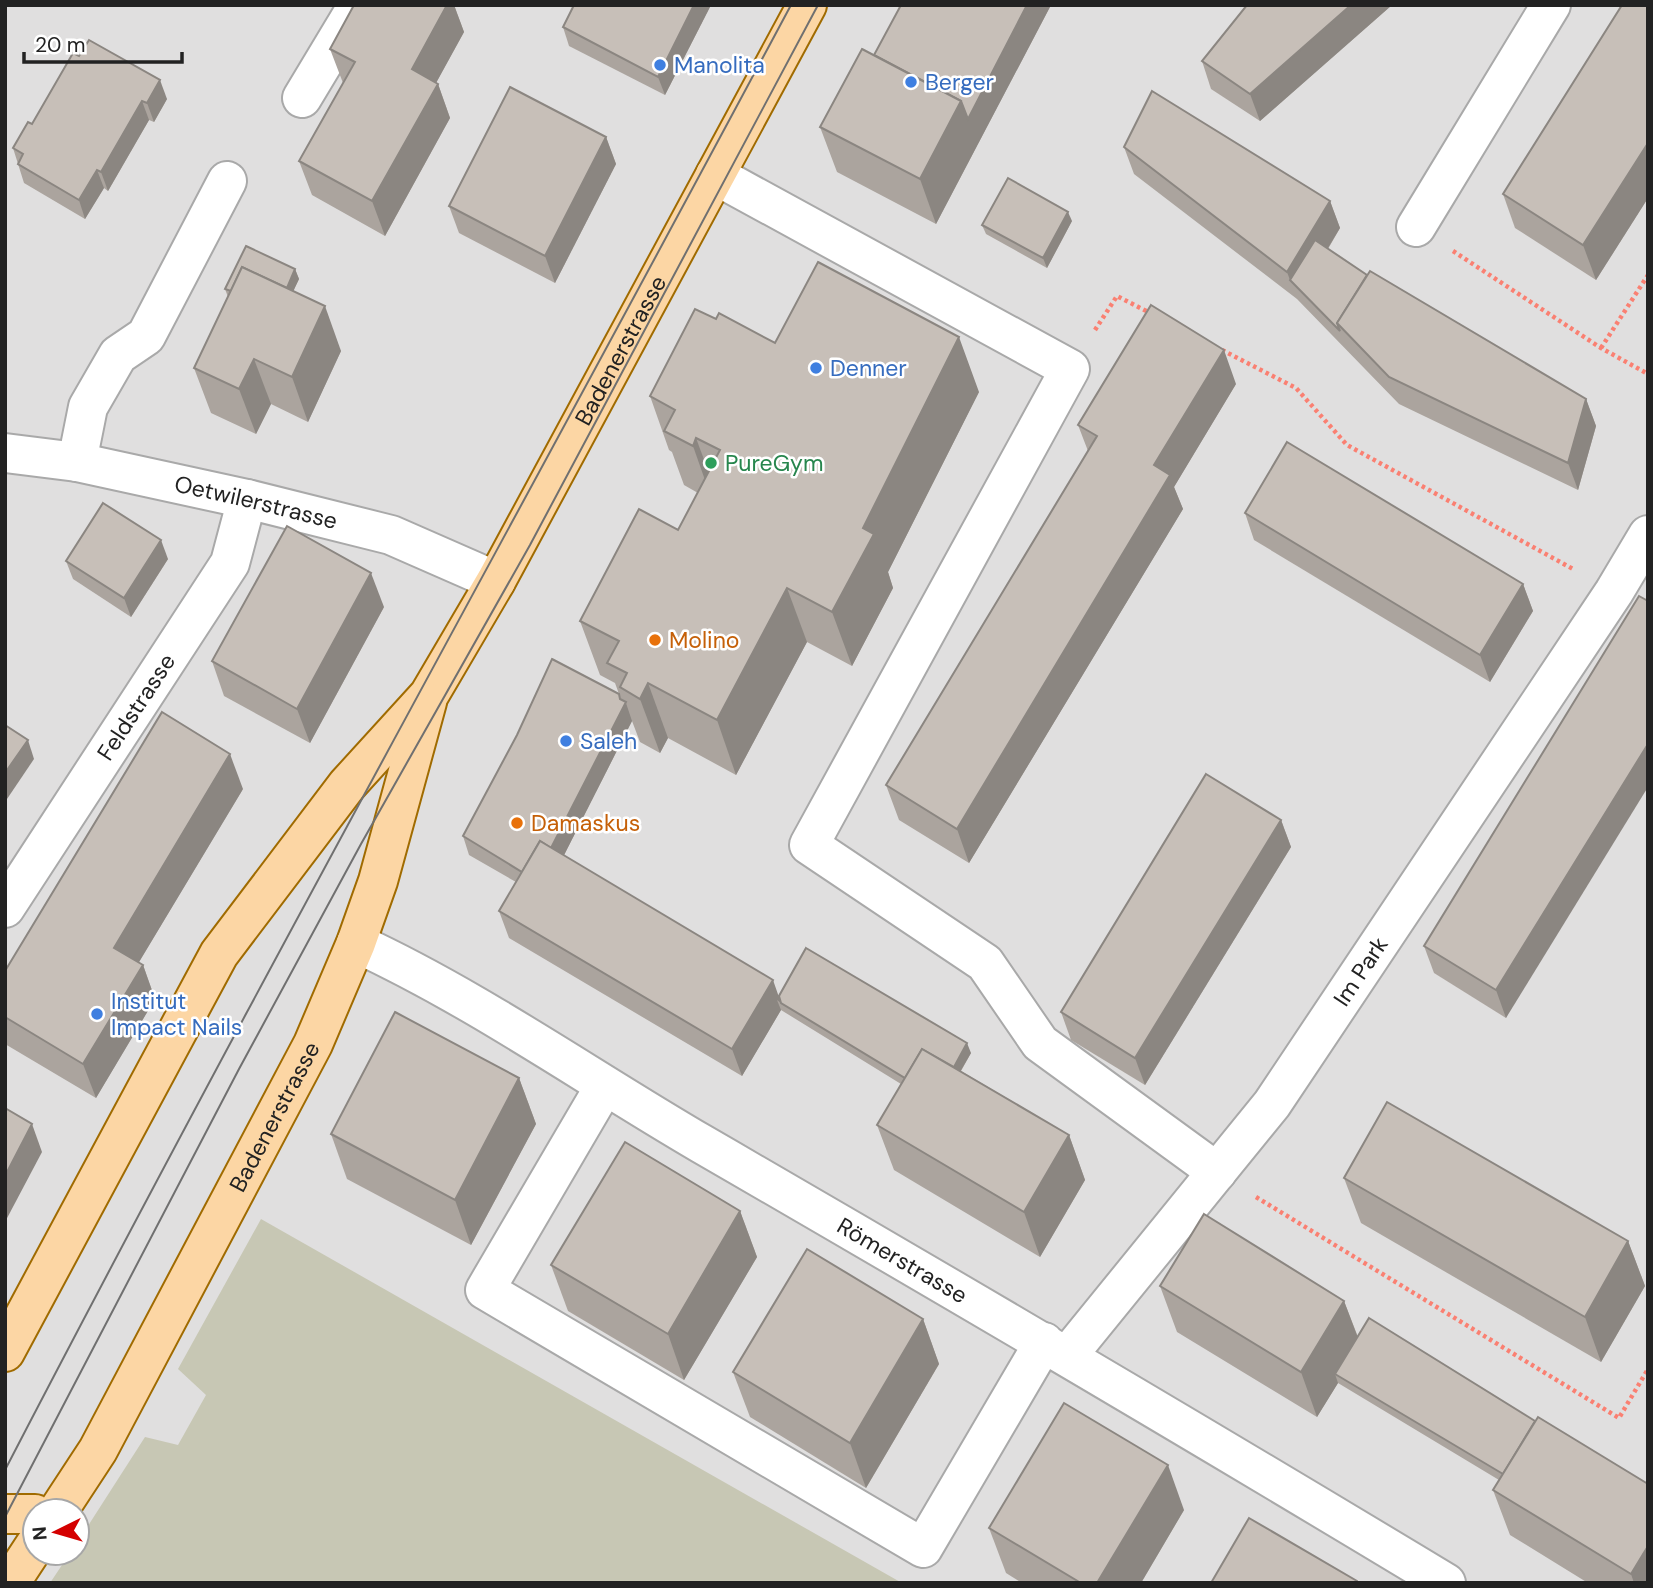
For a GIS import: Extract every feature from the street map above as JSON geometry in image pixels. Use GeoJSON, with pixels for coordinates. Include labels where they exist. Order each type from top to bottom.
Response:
{"type":"FeatureCollection","features":[{"type":"Feature","properties":{"kind":"main road","name":"Badenerstrasse"},"geometry":{"type":"LineString","coordinates":[[5,1352],[219,954],[347,785],[429,695],[496,581],[807,5]]}},
{"type":"Feature","properties":{"kind":"main road","name":"Badenerstrasse"},"geometry":{"type":"LineString","coordinates":[[66,1497],[97,1450],[313,1044],[356,943],[378,881],[429,695]]}},
{"type":"Feature","properties":{"kind":"main road"},"geometry":{"type":"LineString","coordinates":[[10,1583],[21,1566]]}},
{"type":"Feature","properties":{"kind":"street"},"geometry":{"type":"LineString","coordinates":[[302,98],[358,5]]}},
{"type":"Feature","properties":{"kind":"street"},"geometry":{"type":"LineString","coordinates":[[1416,227],[1551,5]]}},
{"type":"Feature","properties":{"kind":"street"},"geometry":{"type":"LineString","coordinates":[[715,175],[1070,369],[809,845],[985,963],[1040,1043],[1217,1172]]}},
{"type":"Feature","properties":{"kind":"street"},"geometry":{"type":"LineString","coordinates":[[77,462],[88,407],[118,355],[146,336],[227,181]]}},
{"type":"Feature","properties":{"kind":"street","name":"Oetwilerstrasse"},"geometry":{"type":"LineString","coordinates":[[5,453],[77,462],[247,499],[391,535],[496,581]]}},
{"type":"Feature","properties":{"kind":"street","name":"Feldstrasse"},"geometry":{"type":"LineString","coordinates":[[5,908],[230,563],[247,499]]}},
{"type":"Feature","properties":{"kind":"street","name":"Im Park"},"geometry":{"type":"LineString","coordinates":[[604,1087],[485,1290],[923,1548],[1056,1348],[1217,1172],[1272,1104],[1621,580],[1648,535]]}},
{"type":"Feature","properties":{"kind":"street","name":"Römerstrasse"},"geometry":{"type":"LineString","coordinates":[[356,943],[415,970],[604,1087],[1056,1348],[1446,1583]]}},
{"type":"Feature","properties":{"kind":"path"},"geometry":{"type":"LineString","coordinates":[[1416,227],[1601,348],[1648,374]]}},
{"type":"Feature","properties":{"kind":"path"},"geometry":{"type":"LineString","coordinates":[[1601,348],[1648,275]]}},
{"type":"Feature","properties":{"kind":"path"},"geometry":{"type":"LineString","coordinates":[[1097,327],[1118,296],[1153,314]]}},
{"type":"Feature","properties":{"kind":"path"},"geometry":{"type":"LineString","coordinates":[[1213,345],[1296,388],[1347,445],[1621,580]]}},
{"type":"Feature","properties":{"kind":"path"},"geometry":{"type":"LineString","coordinates":[[1217,1172],[1619,1418],[1648,1369]]}},
{"type":"Feature","properties":{"kind":"shaded area"},"geometry":{"type":"Polygon","coordinates":[[[5,5],[1648,5],[1648,1583],[5,1583],[5,5]]]}},
{"type":"Feature","properties":{"kind":"shaded area"},"geometry":{"type":"Polygon","coordinates":[[[261,1219],[902,1583],[50,1583],[61,1567],[91,1567],[91,1521],[145,1437],[178,1445],[206,1395],[178,1369],[261,1219]]]}},
{"type":"Feature","properties":{"kind":"building"},"geometry":{"type":"Polygon","coordinates":[[[354,5],[447,5],[412,69],[438,84],[372,201],[299,161],[355,62],[330,49],[354,5]]]}},
{"type":"Feature","properties":{"kind":"building"},"geometry":{"type":"Polygon","coordinates":[[[574,5],[694,5],[658,77],[563,27],[574,5]]]}},
{"type":"Feature","properties":{"kind":"building"},"geometry":{"type":"Polygon","coordinates":[[[901,5],[1027,5],[968,119],[961,101],[874,55],[901,5]]]}},
{"type":"Feature","properties":{"kind":"building"},"geometry":{"type":"Polygon","coordinates":[[[1247,5],[1351,5],[1250,94],[1202,61],[1247,5]]]}},
{"type":"Feature","properties":{"kind":"building"},"geometry":{"type":"Polygon","coordinates":[[[1622,5],[1648,5],[1648,143],[1583,245],[1503,194],[1622,5]]]}},
{"type":"Feature","properties":{"kind":"building"},"geometry":{"type":"Polygon","coordinates":[[[89,40],[160,80],[147,103],[142,101],[101,172],[97,170],[79,200],[18,164],[23,154],[13,148],[28,122],[32,124],[73,53],[79,56],[89,40]]]}},
{"type":"Feature","properties":{"kind":"building"},"geometry":{"type":"Polygon","coordinates":[[[862,49],[961,101],[920,179],[820,127],[862,49]]]}},
{"type":"Feature","properties":{"kind":"building"},"geometry":{"type":"Polygon","coordinates":[[[510,87],[606,137],[545,256],[449,206],[510,87]]]}},
{"type":"Feature","properties":{"kind":"building"},"geometry":{"type":"Polygon","coordinates":[[[1152,91],[1330,201],[1287,272],[1124,147],[1152,91]]]}},
{"type":"Feature","properties":{"kind":"building"},"geometry":{"type":"Polygon","coordinates":[[[1008,178],[1068,212],[1043,258],[982,225],[1008,178]]]}},
{"type":"Feature","properties":{"kind":"building"},"geometry":{"type":"Polygon","coordinates":[[[1315,240],[1367,275],[1337,323],[1340,331],[1290,280],[1315,240]]]}},
{"type":"Feature","properties":{"kind":"building"},"geometry":{"type":"Polygon","coordinates":[[[246,246],[295,269],[287,288],[242,267],[231,291],[225,289],[246,246]]]}},
{"type":"Feature","properties":{"kind":"building"},"geometry":{"type":"Polygon","coordinates":[[[818,262],[959,337],[863,528],[874,534],[832,612],[787,588],[717,720],[648,683],[640,699],[620,687],[627,673],[607,663],[619,641],[580,621],[639,509],[678,530],[720,450],[696,438],[693,446],[664,431],[675,410],[650,396],[695,309],[716,319],[719,313],[775,343],[818,262]]]}},
{"type":"Feature","properties":{"kind":"building"},"geometry":{"type":"Polygon","coordinates":[[[242,267],[325,306],[292,377],[254,359],[239,389],[194,368],[242,267]]]}},
{"type":"Feature","properties":{"kind":"building"},"geometry":{"type":"Polygon","coordinates":[[[1370,271],[1586,399],[1568,463],[1389,377],[1337,323],[1370,271]]]}},
{"type":"Feature","properties":{"kind":"building"},"geometry":{"type":"Polygon","coordinates":[[[1151,305],[1224,350],[1154,465],[1170,475],[957,829],[886,785],[1097,436],[1078,425],[1151,305]]]}},
{"type":"Feature","properties":{"kind":"building"},"geometry":{"type":"Polygon","coordinates":[[[1287,442],[1523,584],[1480,655],[1245,513],[1287,442]]]}},
{"type":"Feature","properties":{"kind":"building"},"geometry":{"type":"Polygon","coordinates":[[[103,503],[161,540],[124,598],[66,561],[103,503]]]}},
{"type":"Feature","properties":{"kind":"building"},"geometry":{"type":"Polygon","coordinates":[[[287,526],[371,573],[297,709],[212,661],[287,526]]]}},
{"type":"Feature","properties":{"kind":"building"},"geometry":{"type":"Polygon","coordinates":[[[1639,596],[1648,601],[1648,744],[1496,990],[1424,946],[1639,596]]]}},
{"type":"Feature","properties":{"kind":"building"},"geometry":{"type":"Polygon","coordinates":[[[552,659],[619,694],[620,699],[626,702],[551,848],[540,841],[522,872],[463,836],[517,735],[552,659]]]}},
{"type":"Feature","properties":{"kind":"building"},"geometry":{"type":"Polygon","coordinates":[[[162,712],[230,754],[114,948],[143,965],[83,1064],[5,1017],[5,971],[162,712]]]}},
{"type":"Feature","properties":{"kind":"building"},"geometry":{"type":"Polygon","coordinates":[[[5,725],[28,740],[5,773],[5,725]]]}},
{"type":"Feature","properties":{"kind":"building"},"geometry":{"type":"Polygon","coordinates":[[[1206,774],[1281,820],[1135,1058],[1061,1012],[1206,774]]]}},
{"type":"Feature","properties":{"kind":"building"},"geometry":{"type":"Polygon","coordinates":[[[540,841],[773,980],[732,1049],[499,911],[540,841]]]}},
{"type":"Feature","properties":{"kind":"building"},"geometry":{"type":"Polygon","coordinates":[[[806,948],[967,1043],[954,1067],[922,1049],[905,1078],[781,1003],[779,996],[806,948]]]}},
{"type":"Feature","properties":{"kind":"building"},"geometry":{"type":"Polygon","coordinates":[[[395,1012],[519,1078],[455,1200],[331,1134],[395,1012]]]}},
{"type":"Feature","properties":{"kind":"building"},"geometry":{"type":"Polygon","coordinates":[[[922,1049],[1069,1135],[1024,1212],[877,1125],[922,1049]]]}},
{"type":"Feature","properties":{"kind":"building"},"geometry":{"type":"Polygon","coordinates":[[[1387,1102],[1628,1241],[1585,1317],[1344,1178],[1387,1102]]]}},
{"type":"Feature","properties":{"kind":"building"},"geometry":{"type":"Polygon","coordinates":[[[5,1108],[32,1124],[5,1176],[5,1108]]]}},
{"type":"Feature","properties":{"kind":"building"},"geometry":{"type":"Polygon","coordinates":[[[625,1142],[740,1211],[668,1334],[551,1265],[625,1142]]]}},
{"type":"Feature","properties":{"kind":"building"},"geometry":{"type":"Polygon","coordinates":[[[1204,1214],[1344,1301],[1301,1372],[1160,1286],[1204,1214]]]}},
{"type":"Feature","properties":{"kind":"building"},"geometry":{"type":"Polygon","coordinates":[[[807,1249],[923,1319],[850,1443],[733,1372],[807,1249]]]}},
{"type":"Feature","properties":{"kind":"building"},"geometry":{"type":"Polygon","coordinates":[[[1369,1318],[1535,1421],[1503,1474],[1335,1374],[1369,1318]]]}},
{"type":"Feature","properties":{"kind":"building"},"geometry":{"type":"Polygon","coordinates":[[[1064,1403],[1168,1465],[1097,1583],[1081,1583],[989,1528],[1064,1403]]]}},
{"type":"Feature","properties":{"kind":"building"},"geometry":{"type":"Polygon","coordinates":[[[1538,1417],[1648,1484],[1648,1546],[1631,1574],[1493,1490],[1538,1417]]]}},
{"type":"Feature","properties":{"kind":"building"},"geometry":{"type":"Polygon","coordinates":[[[1249,1518],[1357,1581],[1357,1583],[1211,1583],[1249,1518]]]}},
{"type":"Feature","properties":{"kind":"tram line"},"geometry":{"type":"LineString","coordinates":[[5,1470],[297,919],[791,5]]}},
{"type":"Feature","properties":{"kind":"tram line"},"geometry":{"type":"LineString","coordinates":[[5,1517],[239,1069],[361,844],[530,545],[818,5]]}},
{"type":"Feature","properties":{"kind":"place","name":"Manolita"},"geometry":{"type":"Point","coordinates":[660,65]}},
{"type":"Feature","properties":{"kind":"place","name":"Berger"},"geometry":{"type":"Point","coordinates":[911,82]}},
{"type":"Feature","properties":{"kind":"place","name":"Denner"},"geometry":{"type":"Point","coordinates":[816,368]}},
{"type":"Feature","properties":{"kind":"place","name":"PureGym"},"geometry":{"type":"Point","coordinates":[711,463]}},
{"type":"Feature","properties":{"kind":"place","name":"Molino"},"geometry":{"type":"Point","coordinates":[655,640]}},
{"type":"Feature","properties":{"kind":"place","name":"Saleh"},"geometry":{"type":"Point","coordinates":[566,741]}},
{"type":"Feature","properties":{"kind":"place","name":"Damaskus"},"geometry":{"type":"Point","coordinates":[517,823]}},
{"type":"Feature","properties":{"kind":"place","name":"Institut Impact Nails"},"geometry":{"type":"Point","coordinates":[97,1014]}}]}
